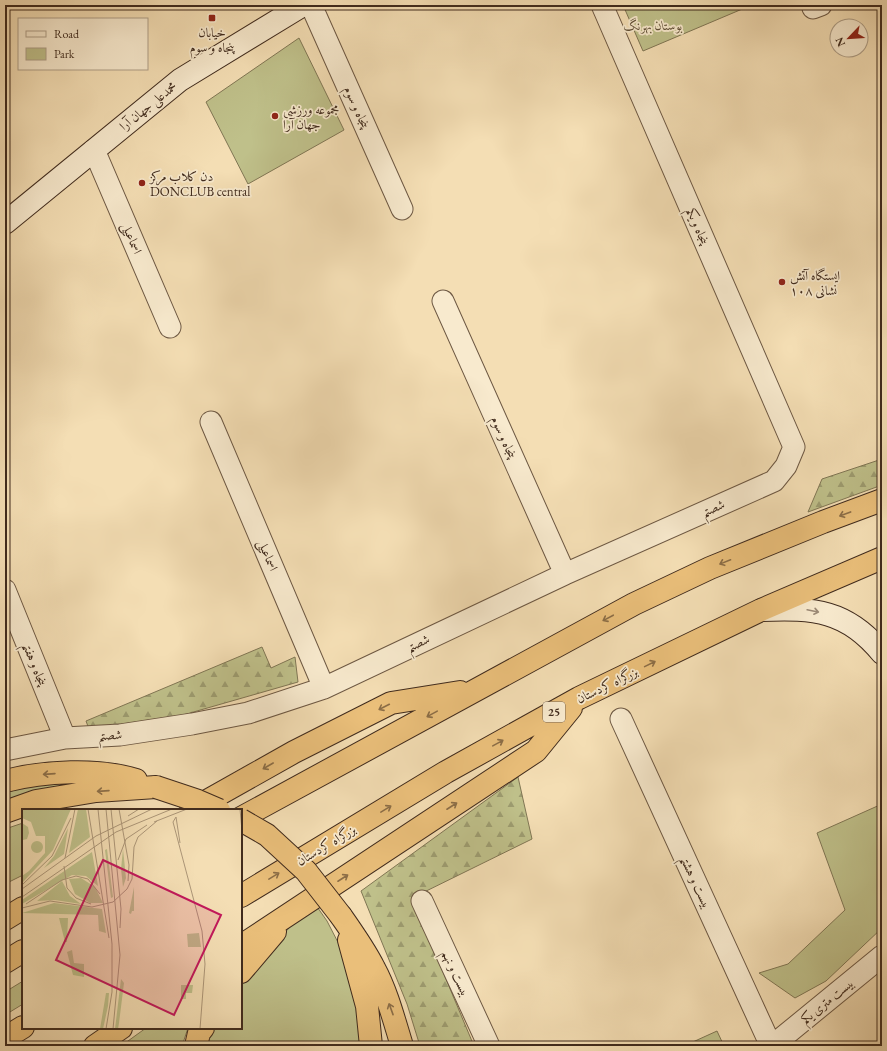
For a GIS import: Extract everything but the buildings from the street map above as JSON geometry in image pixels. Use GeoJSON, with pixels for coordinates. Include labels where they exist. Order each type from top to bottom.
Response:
{"type":"FeatureCollection","features":[{"type":"Feature","properties":{"kind":"highway"},"geometry":{"type":"LineString","coordinates":[[242,818],[634,604],[710,568],[823,522],[882,500]]}},
{"type":"Feature","properties":{"kind":"highway","name":"بزرگراه کردستان"},"geometry":{"type":"LineString","coordinates":[[242,895],[446,772],[579,698],[761,610],[882,558]]}},
{"type":"Feature","properties":{"kind":"highway"},"geometry":{"type":"LineString","coordinates":[[193,809],[294,752],[391,704],[477,689]]}},
{"type":"Feature","properties":{"kind":"highway"},"geometry":{"type":"LineString","coordinates":[[242,945],[536,751],[579,698]]}},
{"type":"Feature","properties":{"kind":"highway"},"geometry":{"type":"LineString","coordinates":[[5,781],[42,774],[66,773],[92,773],[125,777],[198,801],[217,809]]}},
{"type":"Feature","properties":{"kind":"highway"},"geometry":{"type":"LineString","coordinates":[[5,812],[36,801],[96,791],[156,787]]}},
{"type":"Feature","properties":{"kind":"highway"},"geometry":{"type":"LineString","coordinates":[[242,820],[267,835],[306,871],[341,916],[359,942],[374,968],[393,1014],[402,1046]]}},
{"type":"Feature","properties":{"kind":"highway"},"geometry":{"type":"LineString","coordinates":[[5,919],[22,909]]}},
{"type":"Feature","properties":{"kind":"highway"},"geometry":{"type":"LineString","coordinates":[[242,971],[294,910]]}},
{"type":"Feature","properties":{"kind":"highway"},"geometry":{"type":"LineString","coordinates":[[341,916],[367,1006],[371,1046]]}},
{"type":"Feature","properties":{"kind":"highway"},"geometry":{"type":"LineString","coordinates":[[5,962],[22,952]]}},
{"type":"Feature","properties":{"kind":"highway"},"geometry":{"type":"LineString","coordinates":[[5,1038],[22,1028]]}},
{"type":"Feature","properties":{"kind":"highway"},"geometry":{"type":"LineString","coordinates":[[95,1046],[120,1029]]}},
{"type":"Feature","properties":{"kind":"highway"},"geometry":{"type":"LineString","coordinates":[[196,1046],[202,1029]]}},
{"type":"Feature","properties":{"kind":"main road","name":"محمدعلی جهان آرا"},"geometry":{"type":"LineString","coordinates":[[5,223],[180,80],[303,5]]}},
{"type":"Feature","properties":{"kind":"main road"},"geometry":{"type":"LineString","coordinates":[[761,610],[808,610],[832,615],[852,625],[869,638],[882,653]]}},
{"type":"Feature","properties":{"kind":"street","name":"پنجاه و سوم"},"geometry":{"type":"LineString","coordinates":[[312,5],[402,209]]}},
{"type":"Feature","properties":{"kind":"street","name":"پنجاه و یکم"},"geometry":{"type":"LineString","coordinates":[[602,5],[794,447]]}},
{"type":"Feature","properties":{"kind":"street","name":"اسماعیلی"},"geometry":{"type":"LineString","coordinates":[[94,150],[170,327]]}},
{"type":"Feature","properties":{"kind":"street","name":"پنجاه و سوم"},"geometry":{"type":"LineString","coordinates":[[443,301],[565,574]]}},
{"type":"Feature","properties":{"kind":"street","name":"اسماعیلی"},"geometry":{"type":"LineString","coordinates":[[211,422],[324,688]]}},
{"type":"Feature","properties":{"kind":"street","name":"شصتم"},"geometry":{"type":"LineString","coordinates":[[5,750],[65,738],[120,735],[192,724],[248,713],[324,688],[565,574],[774,481],[786,466],[794,447]]}},
{"type":"Feature","properties":{"kind":"street","name":"پنجاه و هفتم"},"geometry":{"type":"LineString","coordinates":[[5,590],[65,738]]}},
{"type":"Feature","properties":{"kind":"street","name":"بیست و هشتم"},"geometry":{"type":"LineString","coordinates":[[621,719],[772,1046]]}},
{"type":"Feature","properties":{"kind":"street","name":"بیست و نهم"},"geometry":{"type":"LineString","coordinates":[[422,901],[490,1046]]}},
{"type":"Feature","properties":{"kind":"street","name":"بیست متری یکم"},"geometry":{"type":"LineString","coordinates":[[772,1046],[882,956]]}},
{"type":"Feature","properties":{"kind":"green space","name":"بوستان بهرنگ"},"geometry":{"type":"Polygon","coordinates":[[[623,5],[747,5],[747,7],[643,51],[623,5]]]}},
{"type":"Feature","properties":{"kind":"green space","name":"مجموعه ورزشی جهان آرا"},"geometry":{"type":"Polygon","coordinates":[[[299,38],[344,130],[248,184],[206,102],[299,38]]]}},
{"type":"Feature","properties":{"kind":"green space"},"geometry":{"type":"Polygon","coordinates":[[[882,459],[882,485],[808,512],[822,479],[882,459]]]}},
{"type":"Feature","properties":{"kind":"green space"},"geometry":{"type":"Polygon","coordinates":[[[262,647],[271,668],[295,657],[298,682],[183,715],[89,729],[86,721],[262,647]]]}},
{"type":"Feature","properties":{"kind":"green space"},"geometry":{"type":"Polygon","coordinates":[[[518,777],[532,839],[412,898],[474,1046],[420,1046],[407,1004],[361,891],[518,777]]]}},
{"type":"Feature","properties":{"kind":"green space"},"geometry":{"type":"Polygon","coordinates":[[[45,783],[72,784],[5,802],[5,793],[45,783]]]}},
{"type":"Feature","properties":{"kind":"green space"},"geometry":{"type":"Polygon","coordinates":[[[882,804],[882,928],[826,981],[795,998],[759,973],[788,964],[845,910],[817,833],[882,804]]]}},
{"type":"Feature","properties":{"kind":"green space"},"geometry":{"type":"Polygon","coordinates":[[[22,823],[22,876],[5,884],[5,829],[22,823]]]}},
{"type":"Feature","properties":{"kind":"green space"},"geometry":{"type":"Polygon","coordinates":[[[313,901],[327,921],[344,954],[361,1024],[359,1046],[205,1046],[213,1029],[242,1029],[242,985],[257,964],[313,901]]]}},
{"type":"Feature","properties":{"kind":"green space"},"geometry":{"type":"Polygon","coordinates":[[[22,982],[22,1005],[5,1015],[5,992],[22,982]]]}},
{"type":"Feature","properties":{"kind":"green space"},"geometry":{"type":"Polygon","coordinates":[[[145,1029],[188,1029],[182,1046],[121,1046],[145,1029]]]}},
{"type":"Feature","properties":{"kind":"green space"},"geometry":{"type":"Polygon","coordinates":[[[717,1031],[724,1046],[684,1046],[717,1031]]]}},
{"type":"Feature","properties":{"kind":"place","name":"خیابان پنجاه و سوم"},"geometry":{"type":"Point","coordinates":[212,18]}},
{"type":"Feature","properties":{"kind":"place","name":"مجموعه ورزشی جهان آرا"},"geometry":{"type":"Point","coordinates":[275,116]}},
{"type":"Feature","properties":{"kind":"place","name":"دن کلاب مرکز DONCLUB central"},"geometry":{"type":"Point","coordinates":[142,183]}},
{"type":"Feature","properties":{"kind":"place","name":"ایستگاه آتش نشانی ۱۰۸"},"geometry":{"type":"Point","coordinates":[782,282]}}]}
